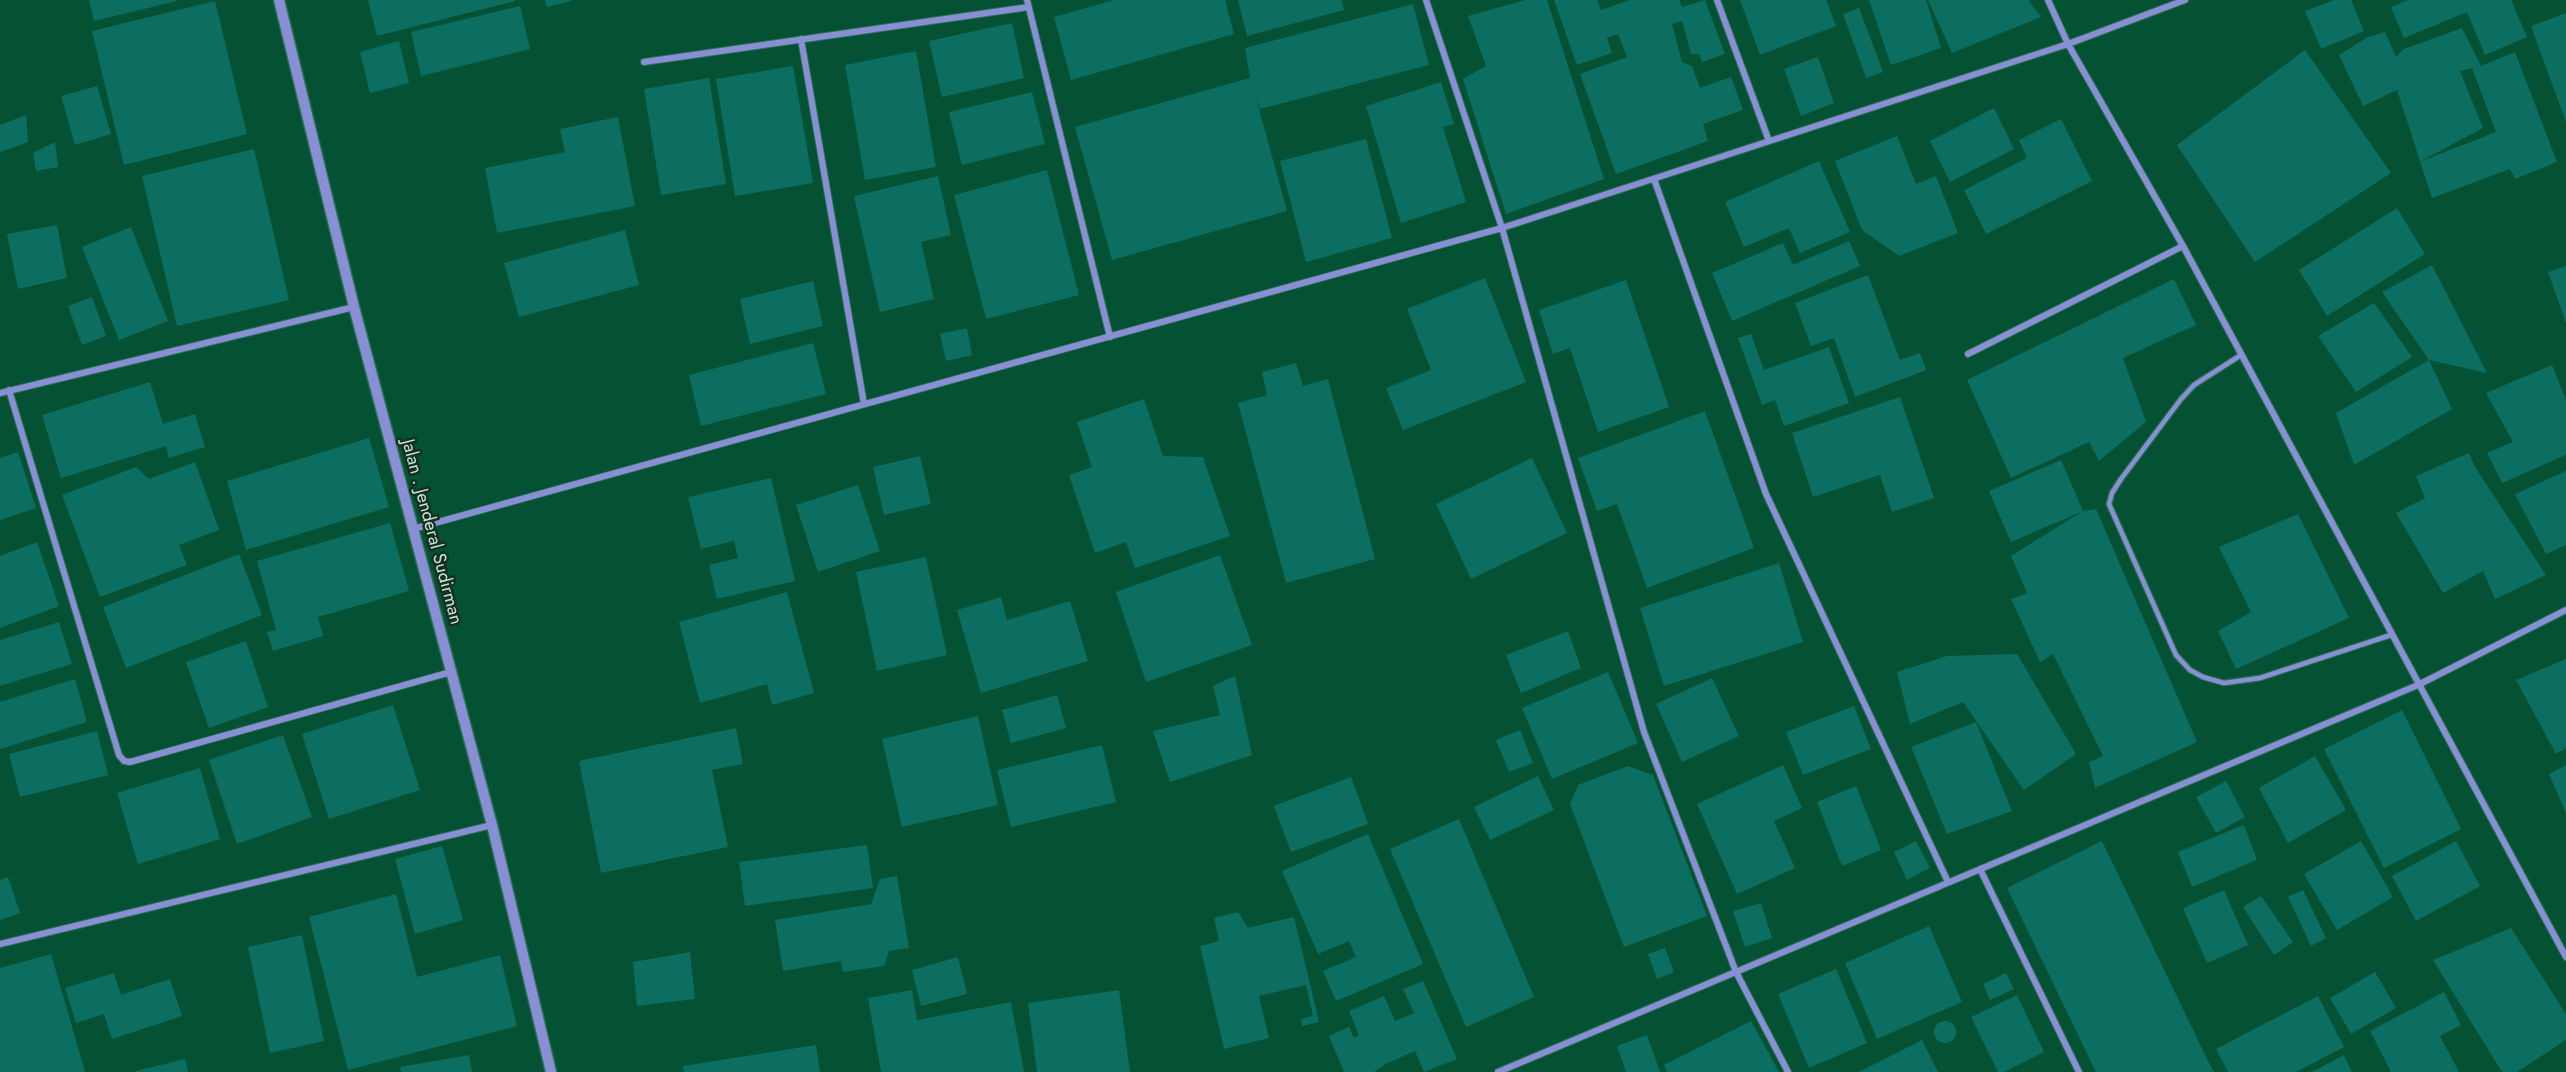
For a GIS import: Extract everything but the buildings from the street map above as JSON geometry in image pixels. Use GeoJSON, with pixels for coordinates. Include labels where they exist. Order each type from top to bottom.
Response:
{"type":"FeatureCollection","features":[{"type":"Feature","properties":{"kind":"street","name":"Jalan . Jenderal Sudirman"},"geometry":{"type":"LineString","coordinates":[[279,0],[354,307],[492,825],[551,1072]]}},
{"type":"Feature","properties":{"kind":"street"},"geometry":{"type":"LineString","coordinates":[[1426,0],[1502,228],[1644,732],[1736,972],[1788,1072]]}},
{"type":"Feature","properties":{"kind":"street"},"geometry":{"type":"LineString","coordinates":[[1717,0],[1769,141]]}},
{"type":"Feature","properties":{"kind":"street"},"geometry":{"type":"LineString","coordinates":[[2048,0],[2068,44],[2183,246],[2566,957]]}},
{"type":"Feature","properties":{"kind":"street"},"geometry":{"type":"LineString","coordinates":[[413,529],[1502,228],[2068,44],[2184,0]]}},
{"type":"Feature","properties":{"kind":"street"},"geometry":{"type":"LineString","coordinates":[[644,62],[1028,3],[1110,337]]}},
{"type":"Feature","properties":{"kind":"street"},"geometry":{"type":"LineString","coordinates":[[801,39],[864,404]]}},
{"type":"Feature","properties":{"kind":"street"},"geometry":{"type":"LineString","coordinates":[[1654,180],[1766,494],[1948,882]]}},
{"type":"Feature","properties":{"kind":"street"},"geometry":{"type":"LineString","coordinates":[[1968,354],[2183,246]]}},
{"type":"Feature","properties":{"kind":"street"},"geometry":{"type":"LineString","coordinates":[[0,393],[354,307]]}},
{"type":"Feature","properties":{"kind":"street"},"geometry":{"type":"LineString","coordinates":[[9,390],[119,755],[124,761],[130,762],[451,672]]}},
{"type":"Feature","properties":{"kind":"street"},"geometry":{"type":"LineString","coordinates":[[1498,1072],[2418,685],[2566,610]]}},
{"type":"Feature","properties":{"kind":"street"},"geometry":{"type":"LineString","coordinates":[[0,944],[492,825]]}},
{"type":"Feature","properties":{"kind":"street"},"geometry":{"type":"LineString","coordinates":[[1980,869],[2079,1072]]}},
{"type":"Feature","properties":{"kind":"lane"},"geometry":{"type":"LineString","coordinates":[[2241,355],[2194,385],[2181,399],[2121,479],[2112,493],[2109,504],[2176,655],[2190,670],[2203,677],[2224,683],[2260,678],[2391,635]]}}]}
